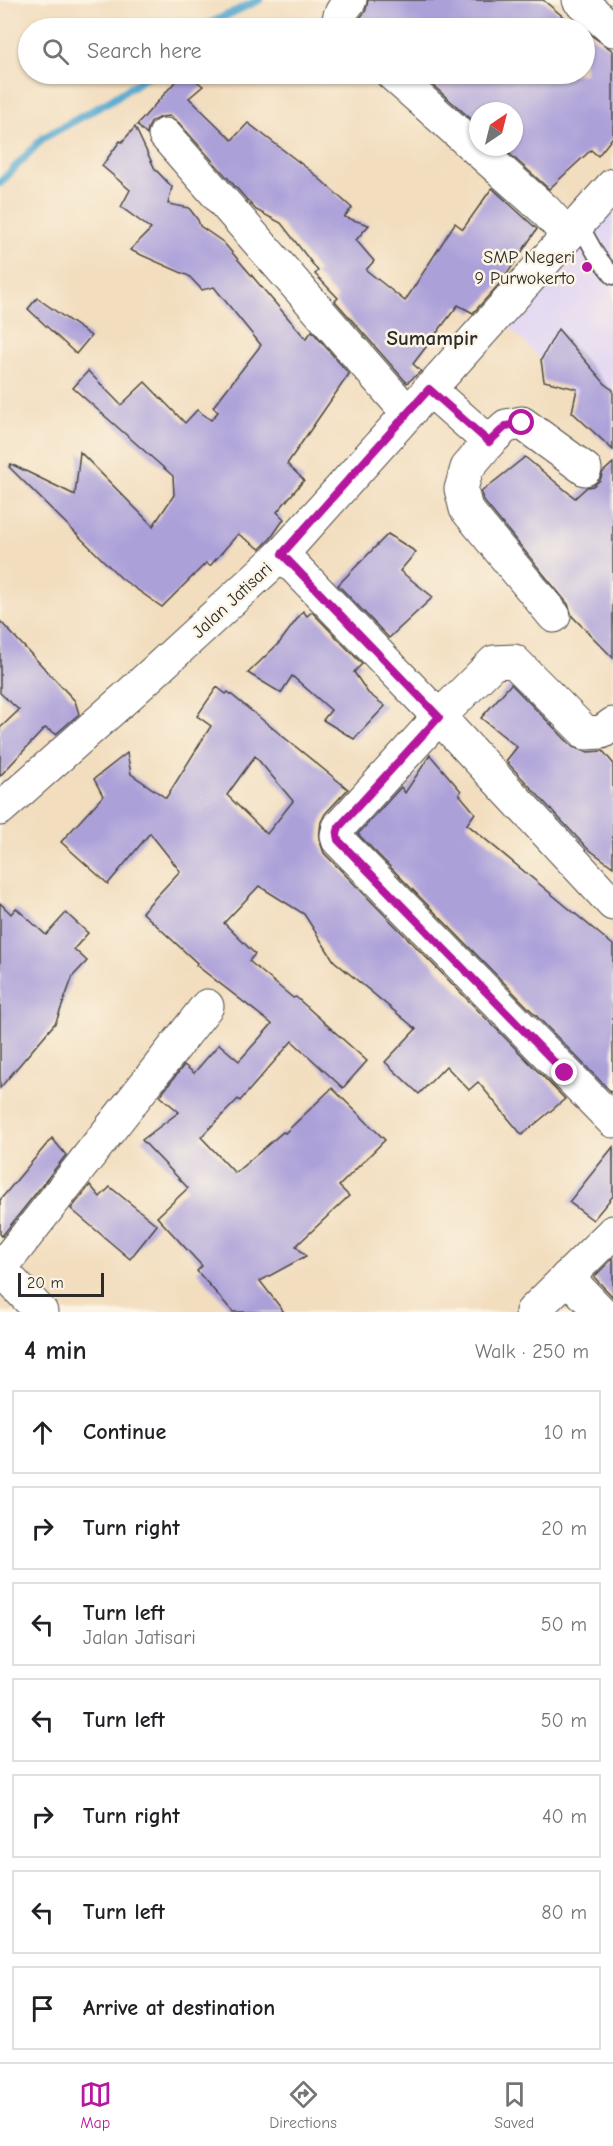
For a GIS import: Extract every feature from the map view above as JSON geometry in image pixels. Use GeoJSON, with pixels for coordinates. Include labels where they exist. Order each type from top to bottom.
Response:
{"type":"FeatureCollection","features":[{"type":"Feature","properties":{"kind":"street"},"geometry":{"type":"LineString","coordinates":[[339,18],[350,0]]}},
{"type":"Feature","properties":{"kind":"street"},"geometry":{"type":"LineString","coordinates":[[579,0],[613,30]]}},
{"type":"Feature","properties":{"kind":"street"},"geometry":{"type":"LineString","coordinates":[[403,84],[544,209],[574,229]]}},
{"type":"Feature","properties":{"kind":"street"},"geometry":{"type":"LineString","coordinates":[[165,135],[419,401],[489,442]]}},
{"type":"Feature","properties":{"kind":"street","name":"Jalan Jatisari"},"geometry":{"type":"LineString","coordinates":[[0,808],[131,693],[282,554],[613,185]]}},
{"type":"Feature","properties":{"kind":"street"},"geometry":{"type":"LineString","coordinates":[[554,616],[466,509],[461,489],[467,468],[489,442],[506,426],[522,423],[585,469]]}},
{"type":"Feature","properties":{"kind":"street"},"geometry":{"type":"LineString","coordinates":[[282,554],[439,717],[613,904]]}},
{"type":"Feature","properties":{"kind":"street"},"geometry":{"type":"LineString","coordinates":[[613,724],[602,732],[586,733],[514,661],[494,662],[439,717],[339,827],[337,835],[338,840],[613,1121]]}},
{"type":"Feature","properties":{"kind":"street"},"geometry":{"type":"LineString","coordinates":[[41,1312],[0,1269],[207,1006]]}},
{"type":"Feature","properties":{"kind":"street"},"geometry":{"type":"LineString","coordinates":[[532,1312],[613,1232]]}},
{"type":"Feature","properties":{"kind":"street"},"geometry":{"type":"LineString","coordinates":[[567,1277],[601,1312]]}},
{"type":"Feature","properties":{"kind":"lane"},"geometry":{"type":"LineString","coordinates":[[574,229],[613,276]]}},
{"type":"Feature","properties":{"kind":"shaded area","name":"SMP Negeri 9 Purwokerto"},"geometry":{"type":"Polygon","coordinates":[[[613,209],[613,435],[507,324],[613,209]]]}},
{"type":"Feature","properties":{"kind":"building"},"geometry":{"type":"Polygon","coordinates":[[[368,0],[543,0],[565,18],[360,18],[366,10],[368,0]]]}},
{"type":"Feature","properties":{"kind":"building"},"geometry":{"type":"Polygon","coordinates":[[[595,38],[613,51],[613,137],[598,156],[591,150],[549,189],[512,156],[523,156],[523,102],[469,102],[469,117],[431,84],[595,84],[595,38]]]}},
{"type":"Feature","properties":{"kind":"building"},"geometry":{"type":"Polygon","coordinates":[[[173,84],[200,84],[203,86],[189,98],[232,140],[248,123],[312,172],[352,208],[344,217],[369,225],[356,240],[374,261],[366,270],[405,301],[455,223],[463,229],[492,188],[537,229],[503,280],[473,313],[458,305],[413,364],[421,371],[407,383],[335,301],[338,298],[315,274],[318,271],[281,223],[256,210],[179,123],[170,116],[161,117],[152,121],[147,135],[137,125],[173,84]]]}},
{"type":"Feature","properties":{"kind":"building"},"geometry":{"type":"Polygon","coordinates":[[[135,127],[155,169],[172,187],[168,204],[189,208],[200,226],[223,242],[306,339],[312,331],[349,374],[287,464],[304,480],[277,512],[284,519],[271,538],[260,549],[238,534],[210,566],[206,563],[162,607],[122,579],[9,467],[11,464],[75,495],[80,452],[153,526],[174,495],[173,476],[73,388],[88,371],[121,405],[145,382],[185,423],[197,410],[211,420],[218,412],[213,407],[261,345],[214,287],[202,290],[189,276],[130,250],[151,229],[121,207],[130,190],[102,166],[120,141],[122,142],[135,127]]]}},
{"type":"Feature","properties":{"kind":"building"},"geometry":{"type":"Polygon","coordinates":[[[37,298],[91,336],[76,354],[28,309],[37,298]]]}},
{"type":"Feature","properties":{"kind":"building"},"geometry":{"type":"Polygon","coordinates":[[[558,329],[613,390],[613,450],[572,412],[577,389],[544,381],[541,360],[558,329]]]}},
{"type":"Feature","properties":{"kind":"building"},"geometry":{"type":"Polygon","coordinates":[[[525,457],[575,498],[587,487],[593,486],[600,480],[603,472],[613,463],[613,658],[572,616],[568,604],[483,500],[481,492],[525,457]]]}},
{"type":"Feature","properties":{"kind":"building"},"geometry":{"type":"Polygon","coordinates":[[[388,534],[416,552],[400,571],[433,597],[389,638],[338,585],[388,534]]]}},
{"type":"Feature","properties":{"kind":"building"},"geometry":{"type":"Polygon","coordinates":[[[303,611],[307,616],[312,612],[362,664],[354,672],[368,693],[385,706],[354,739],[323,720],[331,710],[292,676],[281,693],[248,673],[280,642],[303,611]]]}},
{"type":"Feature","properties":{"kind":"building"},"geometry":{"type":"Polygon","coordinates":[[[0,621],[75,701],[79,714],[56,734],[45,728],[0,776],[0,728],[19,710],[0,693],[0,621]]]}},
{"type":"Feature","properties":{"kind":"building"},"geometry":{"type":"Polygon","coordinates":[[[511,684],[573,747],[587,752],[603,751],[613,763],[613,867],[587,848],[506,761],[517,747],[481,718],[511,684]]]}},
{"type":"Feature","properties":{"kind":"building"},"geometry":{"type":"Polygon","coordinates":[[[217,687],[226,694],[228,692],[348,789],[325,814],[321,822],[319,839],[324,853],[565,1099],[522,1135],[478,1082],[469,1090],[446,1066],[419,1094],[385,1062],[416,1029],[334,961],[304,914],[259,886],[224,923],[255,954],[249,961],[293,998],[296,997],[367,1061],[343,1088],[292,1041],[240,1101],[238,1099],[201,1137],[235,1173],[283,1132],[285,1133],[332,1088],[385,1140],[339,1186],[349,1196],[296,1246],[306,1256],[260,1281],[284,1312],[233,1312],[197,1271],[202,1266],[157,1217],[188,1188],[142,1140],[179,1112],[160,1096],[184,1065],[194,1073],[219,1044],[239,1061],[272,1024],[196,965],[197,963],[142,912],[180,871],[150,833],[108,884],[61,842],[103,796],[94,779],[127,753],[131,774],[166,798],[211,726],[197,716],[217,687]],[[255,756],[227,795],[267,834],[293,801],[255,756]]]}},
{"type":"Feature","properties":{"kind":"building"},"geometry":{"type":"Polygon","coordinates":[[[430,755],[461,791],[459,794],[475,813],[467,824],[613,945],[613,1094],[358,834],[401,787],[405,793],[430,755]]]}},
{"type":"Feature","properties":{"kind":"building"},"geometry":{"type":"Polygon","coordinates":[[[0,903],[11,914],[16,908],[46,935],[66,913],[88,933],[74,949],[87,961],[73,976],[56,1022],[0,1088],[0,903]]]}},
{"type":"Feature","properties":{"kind":"building"},"geometry":{"type":"Polygon","coordinates":[[[52,1138],[66,1155],[2,1236],[0,1234],[0,1200],[52,1138]]]}},
{"type":"Feature","properties":{"kind":"building"},"geometry":{"type":"Polygon","coordinates":[[[613,1147],[613,1196],[593,1220],[569,1202],[613,1147]]]}},
{"type":"Feature","properties":{"kind":"building"},"geometry":{"type":"Polygon","coordinates":[[[90,1185],[100,1197],[110,1187],[157,1225],[130,1259],[71,1209],[90,1185]]]}},
{"type":"Feature","properties":{"kind":"building"},"geometry":{"type":"Polygon","coordinates":[[[613,1258],[613,1297],[594,1277],[613,1258]]]}},
{"type":"Feature","properties":{"kind":"waterway"},"geometry":{"type":"LineString","coordinates":[[221,18],[259,0]]}},
{"type":"Feature","properties":{"kind":"waterway"},"geometry":{"type":"LineString","coordinates":[[0,183],[43,138],[136,84]]}},
{"type":"Feature","properties":{"kind":"place","name":"SMP Negeri 9 Purwokerto"},"geometry":{"type":"Point","coordinates":[587,267]}},
{"type":"Feature","properties":{"kind":"district","name":"Sumampir"},"geometry":{"type":"Point","coordinates":[432,338]}},
{"type":"Feature","properties":{"kind":"route"},"geometry":{"type":"LineString","coordinates":[[522,423],[506,426],[489,442],[429,389],[282,554],[439,717],[339,827],[338,840],[565,1073]]}}]}
